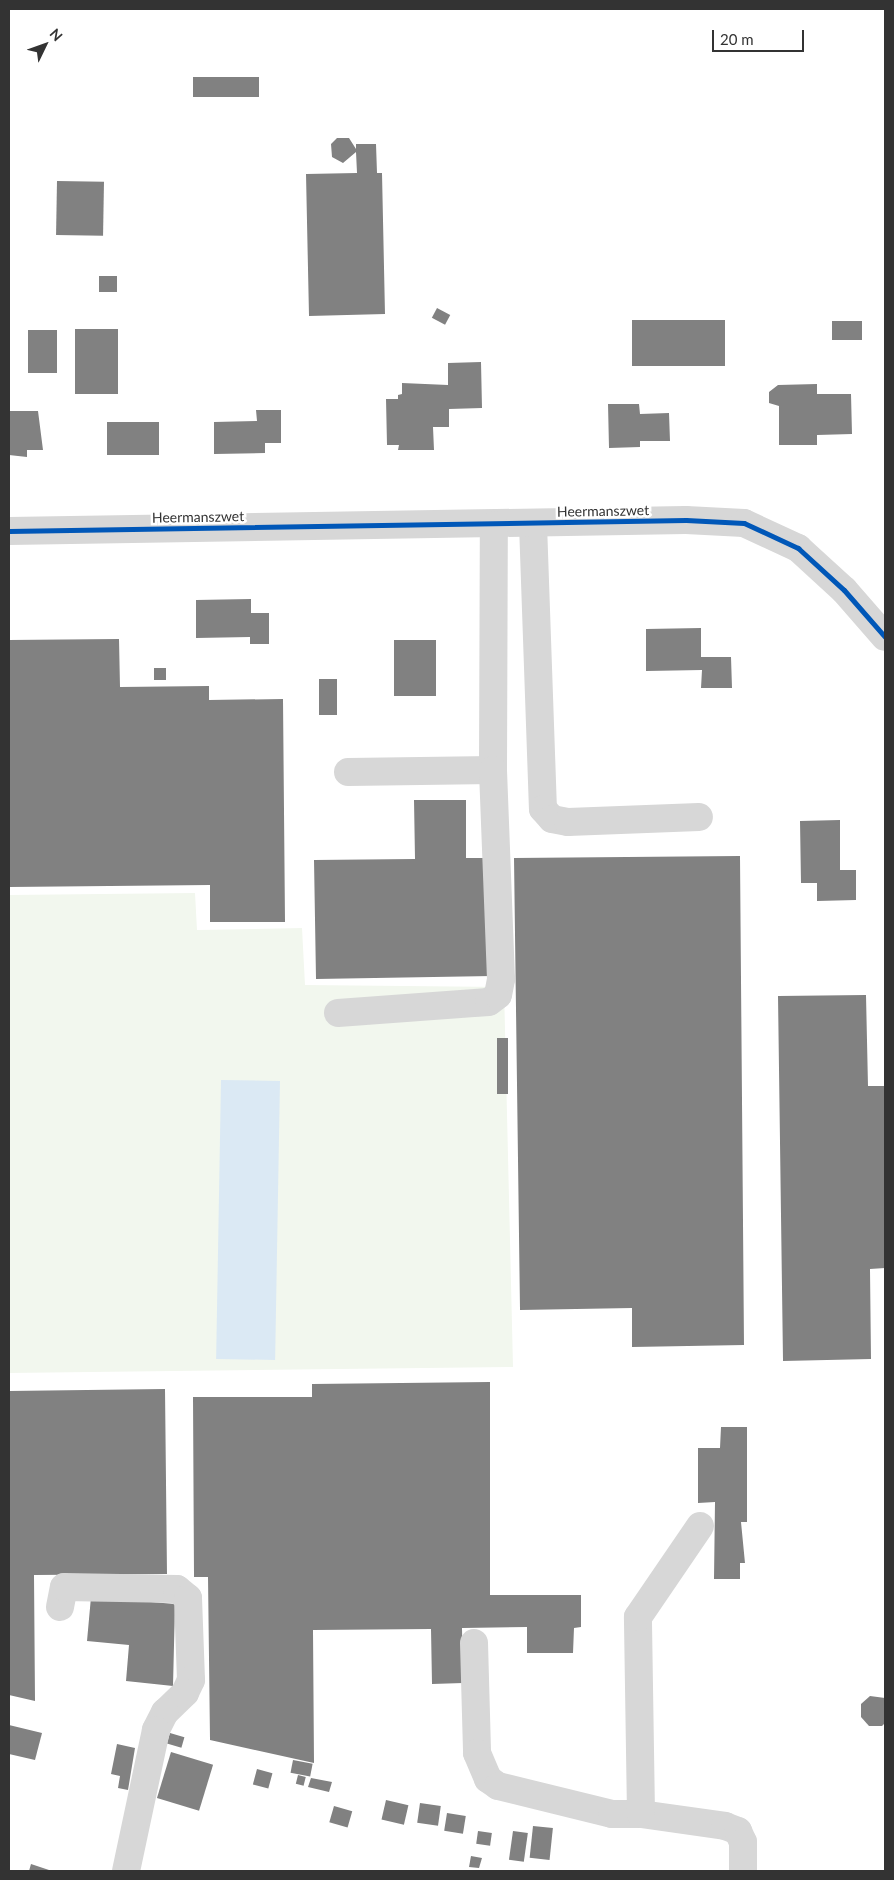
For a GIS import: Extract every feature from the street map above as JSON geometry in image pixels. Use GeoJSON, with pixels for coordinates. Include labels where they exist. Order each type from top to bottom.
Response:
{"type":"FeatureCollection","features":[{"type":"Feature","properties":{"kind":"street","name":"Heermanszwet"},"geometry":{"type":"LineString","coordinates":[[9,531],[494,525],[686,520],[744,523],[798,548],[844,590],[885,637]]}},
{"type":"Feature","properties":{"kind":"street"},"geometry":{"type":"LineString","coordinates":[[533,524],[543,809],[552,819],[568,822],[700,817]]}},
{"type":"Feature","properties":{"kind":"street"},"geometry":{"type":"LineString","coordinates":[[338,1013],[489,1002],[498,995],[501,979],[493,770],[494,525]]}},
{"type":"Feature","properties":{"kind":"street"},"geometry":{"type":"LineString","coordinates":[[348,772],[493,770]]}},
{"type":"Feature","properties":{"kind":"street"},"geometry":{"type":"LineString","coordinates":[[641,1814],[638,1617],[700,1526]]}},
{"type":"Feature","properties":{"kind":"street"},"geometry":{"type":"LineString","coordinates":[[60,1607],[60,1590],[64,1587],[177,1589],[188,1598],[191,1680],[185,1693],[165,1712],[156,1730],[126,1871]]}},
{"type":"Feature","properties":{"kind":"street"},"geometry":{"type":"LineString","coordinates":[[474,1643],[477,1753],[488,1779],[498,1786],[612,1814],[641,1814],[738,1831],[743,1842],[743,1871]]}},
{"type":"Feature","properties":{"kind":"shaded area"},"geometry":{"type":"Polygon","coordinates":[[[195,893],[197,930],[302,928],[305,985],[504,987],[513,1367],[9,1373],[9,895],[195,893]]]}},
{"type":"Feature","properties":{"kind":"shaded area"},"geometry":{"type":"Polygon","coordinates":[[[221,1080],[280,1081],[275,1360],[216,1359],[221,1080]]]}},
{"type":"Feature","properties":{"kind":"building"},"geometry":{"type":"Polygon","coordinates":[[[193,77],[259,77],[259,97],[193,97],[193,77]]]}},
{"type":"Feature","properties":{"kind":"building"},"geometry":{"type":"Polygon","coordinates":[[[337,138],[349,138],[356,149],[356,144],[376,144],[377,173],[382,173],[385,314],[309,316],[306,174],[357,173],[356,152],[343,163],[332,157],[331,144],[337,138]]]}},
{"type":"Feature","properties":{"kind":"building"},"geometry":{"type":"Polygon","coordinates":[[[57,181],[104,182],[103,236],[56,235],[57,181]]]}},
{"type":"Feature","properties":{"kind":"building"},"geometry":{"type":"Polygon","coordinates":[[[99,276],[117,276],[117,292],[99,292],[99,276]]]}},
{"type":"Feature","properties":{"kind":"building"},"geometry":{"type":"Polygon","coordinates":[[[437,308],[450,315],[445,325],[432,318],[437,308]]]}},
{"type":"Feature","properties":{"kind":"building"},"geometry":{"type":"Polygon","coordinates":[[[632,320],[725,320],[725,366],[632,366],[632,320]]]}},
{"type":"Feature","properties":{"kind":"building"},"geometry":{"type":"Polygon","coordinates":[[[832,321],[862,321],[862,340],[832,340],[832,321]]]}},
{"type":"Feature","properties":{"kind":"building"},"geometry":{"type":"Polygon","coordinates":[[[75,329],[118,329],[118,394],[75,394],[75,329]]]}},
{"type":"Feature","properties":{"kind":"building"},"geometry":{"type":"Polygon","coordinates":[[[28,330],[57,330],[57,373],[28,373],[28,330]]]}},
{"type":"Feature","properties":{"kind":"building"},"geometry":{"type":"Polygon","coordinates":[[[481,362],[482,408],[449,409],[449,427],[433,427],[434,450],[398,450],[399,445],[387,445],[386,399],[398,399],[398,395],[402,394],[402,383],[448,385],[448,363],[481,362]]]}},
{"type":"Feature","properties":{"kind":"building"},"geometry":{"type":"Polygon","coordinates":[[[817,384],[817,394],[851,394],[852,434],[817,435],[817,445],[779,445],[779,406],[769,403],[769,392],[778,385],[817,384]]]}},
{"type":"Feature","properties":{"kind":"building"},"geometry":{"type":"Polygon","coordinates":[[[608,404],[639,404],[640,414],[669,413],[670,441],[640,441],[640,447],[609,448],[608,404]]]}},
{"type":"Feature","properties":{"kind":"building"},"geometry":{"type":"Polygon","coordinates":[[[256,410],[281,410],[281,443],[265,443],[265,453],[214,454],[214,422],[257,421],[256,410]]]}},
{"type":"Feature","properties":{"kind":"building"},"geometry":{"type":"Polygon","coordinates":[[[9,411],[38,411],[43,450],[27,450],[27,457],[9,455],[9,411]]]}},
{"type":"Feature","properties":{"kind":"building"},"geometry":{"type":"Polygon","coordinates":[[[107,422],[159,422],[159,455],[107,455],[107,422]]]}},
{"type":"Feature","properties":{"kind":"building"},"geometry":{"type":"Polygon","coordinates":[[[251,599],[251,613],[269,613],[269,644],[250,644],[250,637],[196,638],[196,600],[251,599]]]}},
{"type":"Feature","properties":{"kind":"building"},"geometry":{"type":"Polygon","coordinates":[[[701,628],[701,657],[731,657],[732,688],[701,688],[702,670],[646,671],[646,629],[701,628]]]}},
{"type":"Feature","properties":{"kind":"building"},"geometry":{"type":"Polygon","coordinates":[[[119,639],[120,687],[209,686],[209,700],[283,699],[285,922],[210,922],[210,885],[9,887],[9,640],[119,639]]]}},
{"type":"Feature","properties":{"kind":"building"},"geometry":{"type":"Polygon","coordinates":[[[394,640],[436,640],[436,696],[394,696],[394,640]]]}},
{"type":"Feature","properties":{"kind":"building"},"geometry":{"type":"Polygon","coordinates":[[[154,668],[166,668],[166,680],[154,680],[154,668]]]}},
{"type":"Feature","properties":{"kind":"building"},"geometry":{"type":"Polygon","coordinates":[[[319,679],[337,679],[337,715],[319,715],[319,679]]]}},
{"type":"Feature","properties":{"kind":"building"},"geometry":{"type":"Polygon","coordinates":[[[414,800],[466,800],[466,858],[491,858],[492,976],[316,979],[314,860],[415,859],[414,800]]]}},
{"type":"Feature","properties":{"kind":"building"},"geometry":{"type":"Polygon","coordinates":[[[840,820],[840,870],[856,870],[856,900],[817,901],[817,883],[801,883],[800,821],[840,820]]]}},
{"type":"Feature","properties":{"kind":"building"},"geometry":{"type":"Polygon","coordinates":[[[740,856],[744,1345],[632,1347],[632,1308],[520,1310],[514,858],[740,856]]]}},
{"type":"Feature","properties":{"kind":"building"},"geometry":{"type":"Polygon","coordinates":[[[866,995],[868,1086],[885,1086],[885,1268],[870,1269],[871,1359],[783,1361],[778,996],[866,995]]]}},
{"type":"Feature","properties":{"kind":"building"},"geometry":{"type":"Polygon","coordinates":[[[497,1038],[508,1038],[508,1094],[497,1094],[497,1038]]]}},
{"type":"Feature","properties":{"kind":"building"},"geometry":{"type":"Polygon","coordinates":[[[490,1382],[490,1595],[581,1595],[581,1627],[574,1628],[573,1653],[527,1653],[527,1627],[462,1628],[463,1683],[432,1684],[431,1629],[313,1630],[314,1763],[210,1740],[208,1577],[194,1577],[193,1397],[312,1397],[312,1384],[490,1382]]]}},
{"type":"Feature","properties":{"kind":"building"},"geometry":{"type":"Polygon","coordinates":[[[165,1389],[167,1574],[34,1575],[35,1701],[9,1695],[9,1391],[165,1389]]]}},
{"type":"Feature","properties":{"kind":"building"},"geometry":{"type":"Polygon","coordinates":[[[721,1427],[747,1427],[747,1522],[741,1522],[745,1563],[740,1563],[740,1579],[714,1579],[715,1502],[698,1503],[698,1448],[720,1448],[721,1427]]]}},
{"type":"Feature","properties":{"kind":"building"},"geometry":{"type":"Polygon","coordinates":[[[91,1597],[175,1604],[173,1686],[126,1681],[129,1645],[87,1641],[91,1597]]]}},
{"type":"Feature","properties":{"kind":"building"},"geometry":{"type":"Polygon","coordinates":[[[870,1696],[885,1698],[885,1723],[882,1726],[869,1726],[861,1717],[861,1704],[870,1696]]]}},
{"type":"Feature","properties":{"kind":"building"},"geometry":{"type":"Polygon","coordinates":[[[9,1725],[42,1733],[35,1760],[9,1754],[9,1725]]]}},
{"type":"Feature","properties":{"kind":"building"},"geometry":{"type":"Polygon","coordinates":[[[170,1733],[184,1737],[181,1748],[167,1744],[170,1733]]]}},
{"type":"Feature","properties":{"kind":"building"},"geometry":{"type":"Polygon","coordinates":[[[117,1744],[135,1748],[128,1790],[118,1788],[120,1776],[111,1774],[117,1744]]]}},
{"type":"Feature","properties":{"kind":"building"},"geometry":{"type":"Polygon","coordinates":[[[171,1752],[213,1765],[199,1811],[157,1798],[171,1752]]]}},
{"type":"Feature","properties":{"kind":"building"},"geometry":{"type":"Polygon","coordinates":[[[293,1760],[313,1764],[310,1777],[291,1773],[293,1760]]]}},
{"type":"Feature","properties":{"kind":"building"},"geometry":{"type":"Polygon","coordinates":[[[257,1769],[272,1773],[268,1789],[253,1784],[257,1769]]]}},
{"type":"Feature","properties":{"kind":"building"},"geometry":{"type":"Polygon","coordinates":[[[298,1775],[306,1777],[304,1786],[296,1784],[298,1775]]]}},
{"type":"Feature","properties":{"kind":"building"},"geometry":{"type":"Polygon","coordinates":[[[311,1778],[332,1782],[329,1792],[308,1787],[311,1778]]]}},
{"type":"Feature","properties":{"kind":"building"},"geometry":{"type":"Polygon","coordinates":[[[386,1800],[408,1805],[404,1825],[382,1819],[386,1800]]]}},
{"type":"Feature","properties":{"kind":"building"},"geometry":{"type":"Polygon","coordinates":[[[420,1803],[441,1806],[438,1826],[417,1823],[420,1803]]]}},
{"type":"Feature","properties":{"kind":"building"},"geometry":{"type":"Polygon","coordinates":[[[334,1806],[352,1811],[348,1828],[329,1822],[334,1806]]]}},
{"type":"Feature","properties":{"kind":"building"},"geometry":{"type":"Polygon","coordinates":[[[447,1813],[466,1816],[463,1834],[444,1831],[447,1813]]]}},
{"type":"Feature","properties":{"kind":"building"},"geometry":{"type":"Polygon","coordinates":[[[533,1826],[553,1828],[550,1860],[530,1858],[533,1826]]]}},
{"type":"Feature","properties":{"kind":"building"},"geometry":{"type":"Polygon","coordinates":[[[478,1831],[492,1833],[490,1846],[476,1844],[478,1831]]]}},
{"type":"Feature","properties":{"kind":"building"},"geometry":{"type":"Polygon","coordinates":[[[513,1831],[528,1833],[524,1862],[509,1860],[513,1831]]]}},
{"type":"Feature","properties":{"kind":"building"},"geometry":{"type":"Polygon","coordinates":[[[471,1856],[482,1858],[479,1868],[469,1867],[471,1856]]]}},
{"type":"Feature","properties":{"kind":"building"},"geometry":{"type":"Polygon","coordinates":[[[31,1864],[52,1871],[29,1871],[31,1864]]]}},
{"type":"Feature","properties":{"kind":"cycle path"},"geometry":{"type":"LineString","coordinates":[[9,531],[686,520],[744,523],[798,548],[844,590],[885,637]]}}]}
